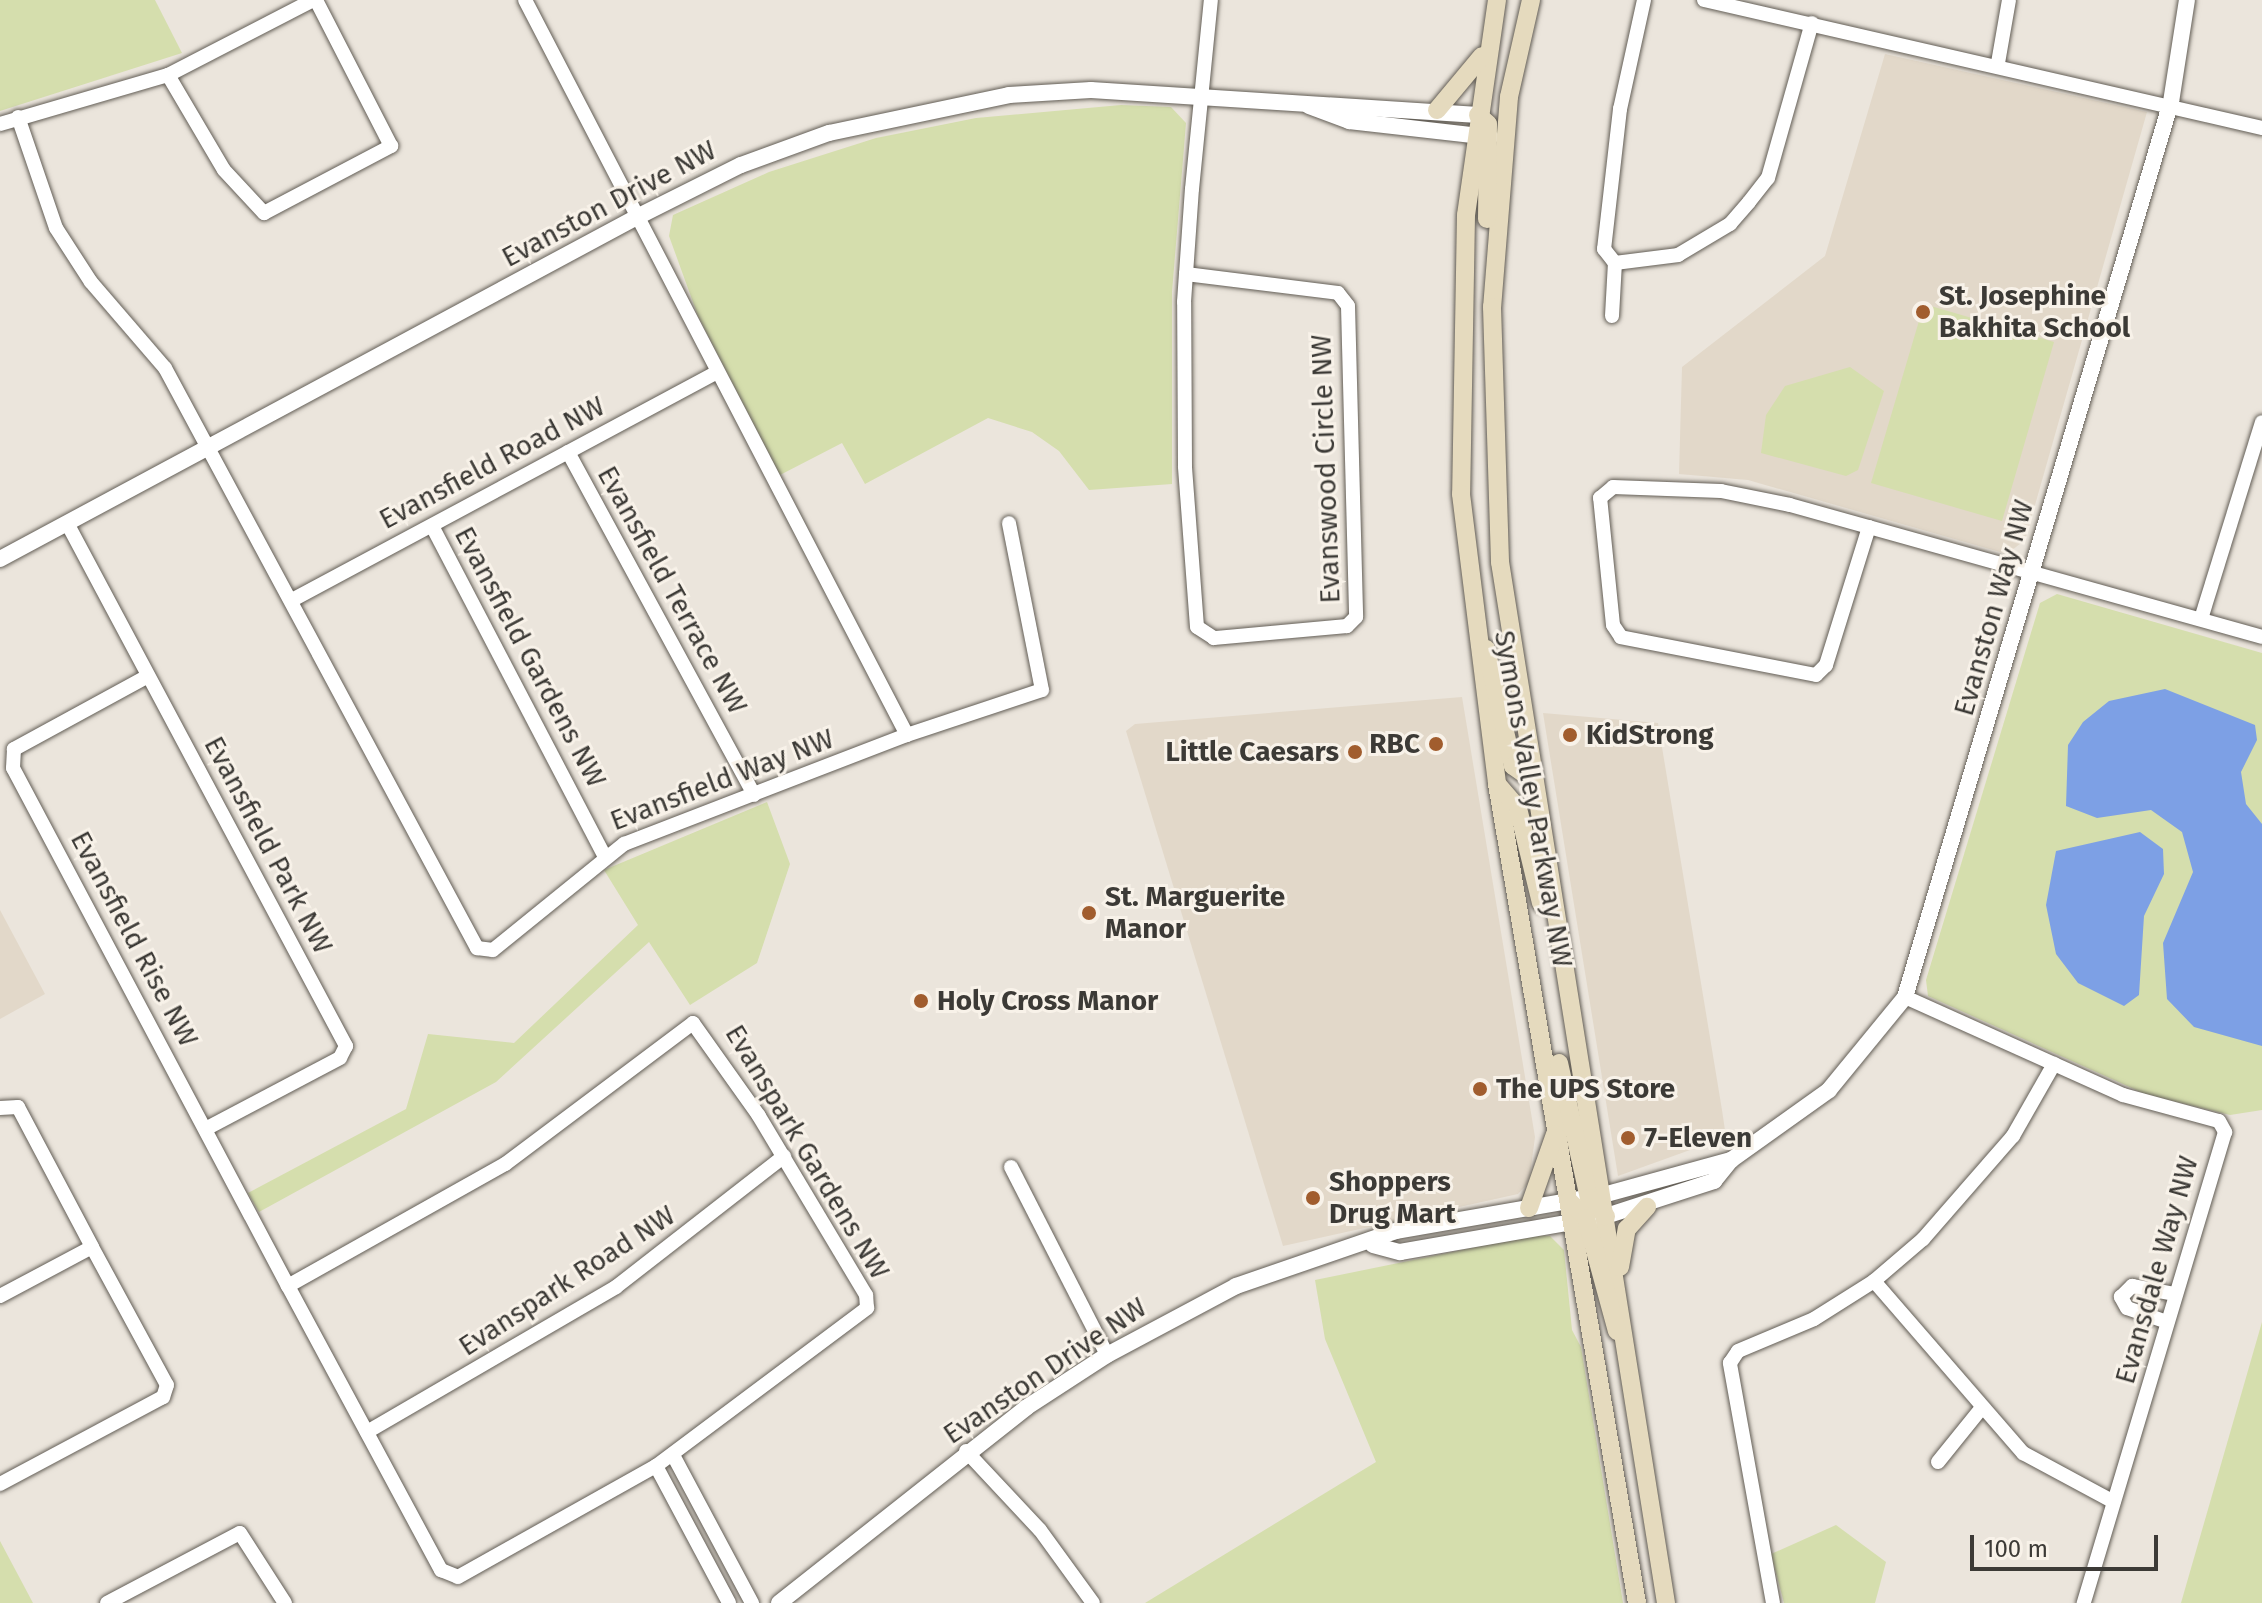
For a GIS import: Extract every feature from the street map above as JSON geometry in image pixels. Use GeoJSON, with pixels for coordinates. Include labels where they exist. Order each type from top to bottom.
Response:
{"type":"FeatureCollection","features":[{"type":"Feature","properties":{"kind":"main road","name":"Symons Valley Parkway NW"},"geometry":{"type":"LineString","coordinates":[[1497,0],[1486,50],[1478,115],[1489,137],[1491,377],[1500,562],[1530,778],[1567,985],[1596,1196]]}},
{"type":"Feature","properties":{"kind":"main road","name":"Symons Valley Parkway NW"},"geometry":{"type":"LineString","coordinates":[[1531,0],[1489,137],[1458,397],[1474,616],[1497,784],[1547,1050],[1569,1201]]}},
{"type":"Feature","properties":{"kind":"main road"},"geometry":{"type":"LineString","coordinates":[[1437,110],[1486,50]]}},
{"type":"Feature","properties":{"kind":"main road"},"geometry":{"type":"LineString","coordinates":[[1474,616],[1494,670],[1513,766],[1530,778]]}},
{"type":"Feature","properties":{"kind":"main road"},"geometry":{"type":"LineString","coordinates":[[1497,784],[1518,808],[1567,985]]}},
{"type":"Feature","properties":{"kind":"main road"},"geometry":{"type":"LineString","coordinates":[[1547,1050],[1559,1059],[1596,1196],[1606,1216],[1666,1603]]}},
{"type":"Feature","properties":{"kind":"main road"},"geometry":{"type":"LineString","coordinates":[[1529,1208],[1540,1193],[1557,1128]]}},
{"type":"Feature","properties":{"kind":"main road"},"geometry":{"type":"LineString","coordinates":[[1569,1201],[1579,1220],[1627,1356]]}},
{"type":"Feature","properties":{"kind":"main road"},"geometry":{"type":"LineString","coordinates":[[1618,1286],[1627,1229],[1647,1207]]}},
{"type":"Feature","properties":{"kind":"main road"},"geometry":{"type":"LineString","coordinates":[[1579,1220],[1637,1603]]}},
{"type":"Feature","properties":{"kind":"street"},"geometry":{"type":"LineString","coordinates":[[0,124],[168,75],[315,0],[391,146],[264,213],[224,170],[168,75]]}},
{"type":"Feature","properties":{"kind":"street"},"geometry":{"type":"LineString","coordinates":[[525,0],[639,216],[715,373],[907,735]]}},
{"type":"Feature","properties":{"kind":"street","name":"Evanswood Circle NW"},"geometry":{"type":"LineString","coordinates":[[1186,274],[1338,293],[1348,306],[1356,617],[1347,626],[1214,638],[1197,627],[1182,396],[1186,274],[1211,0]]}},
{"type":"Feature","properties":{"kind":"street"},"geometry":{"type":"LineString","coordinates":[[1612,316],[1615,263],[1604,249],[1620,109],[1644,0]]}},
{"type":"Feature","properties":{"kind":"street"},"geometry":{"type":"LineString","coordinates":[[1704,0],[2171,102],[2262,128]]}},
{"type":"Feature","properties":{"kind":"street"},"geometry":{"type":"LineString","coordinates":[[1998,63],[2009,0]]}},
{"type":"Feature","properties":{"kind":"street","name":"Evanston Way NW"},"geometry":{"type":"LineString","coordinates":[[1606,1216],[1647,1207],[1714,1181],[1731,1160],[1829,1090],[1905,997],[2171,102],[2187,0]]}},
{"type":"Feature","properties":{"kind":"street"},"geometry":{"type":"LineString","coordinates":[[1615,263],[1678,255],[1730,224],[1749,202],[1768,178],[1812,23]]}},
{"type":"Feature","properties":{"kind":"street","name":"Evanston Drive NW"},"geometry":{"type":"LineString","coordinates":[[0,559],[639,216],[741,165],[924,109],[1091,90],[1203,94],[1478,115]]}},
{"type":"Feature","properties":{"kind":"street","name":"Evanston Drive NW"},"geometry":{"type":"LineString","coordinates":[[1300,102],[1349,121],[1489,137]]}},
{"type":"Feature","properties":{"kind":"street","name":"Evansfield Way NW"},"geometry":{"type":"LineString","coordinates":[[18,117],[56,228],[91,282],[165,368],[294,599],[477,948],[493,950],[604,855],[907,735],[1042,690],[1009,523]]}},
{"type":"Feature","properties":{"kind":"street","name":"Evansfield Road NW"},"geometry":{"type":"LineString","coordinates":[[294,599],[715,373]]}},
{"type":"Feature","properties":{"kind":"street"},"geometry":{"type":"LineString","coordinates":[[2201,619],[2262,422]]}},
{"type":"Feature","properties":{"kind":"street","name":"Evansfield Terrace NW"},"geometry":{"type":"LineString","coordinates":[[568,452],[754,795]]}},
{"type":"Feature","properties":{"kind":"street"},"geometry":{"type":"LineString","coordinates":[[1869,527],[1826,665],[1816,675],[1621,637],[1613,625],[1600,498],[1613,487],[1721,491],[1869,527],[2262,637]]}},
{"type":"Feature","properties":{"kind":"street","name":"Evansfield Park NW"},"geometry":{"type":"LineString","coordinates":[[67,523],[346,1046],[340,1058],[207,1128]]}},
{"type":"Feature","properties":{"kind":"street","name":"Evansfield Gardens NW"},"geometry":{"type":"LineString","coordinates":[[432,526],[604,855]]}},
{"type":"Feature","properties":{"kind":"street","name":"Evansfield Rise NW"},"geometry":{"type":"LineString","coordinates":[[148,676],[14,749],[13,768],[207,1128],[288,1286]]}},
{"type":"Feature","properties":{"kind":"street","name":"Evansdale Way NW"},"geometry":{"type":"LineString","coordinates":[[1905,997],[2123,1095],[2219,1121],[2225,1132],[2084,1603]]}},
{"type":"Feature","properties":{"kind":"street","name":"Evanspark Gardens NW"},"geometry":{"type":"LineString","coordinates":[[684,1024],[702,1029],[784,1156],[866,1295],[867,1308],[673,1455],[458,1577],[441,1570],[288,1286],[505,1164],[684,1024]]}},
{"type":"Feature","properties":{"kind":"street"},"geometry":{"type":"LineString","coordinates":[[1773,1603],[1730,1363],[1738,1351],[1814,1319],[1874,1281],[1978,1182],[2054,1064]]}},
{"type":"Feature","properties":{"kind":"street"},"geometry":{"type":"LineString","coordinates":[[0,1108],[18,1107],[167,1385],[163,1397],[0,1484]]}},
{"type":"Feature","properties":{"kind":"street","name":"Evanspark Road NW"},"geometry":{"type":"LineString","coordinates":[[367,1432],[616,1287],[784,1156]]}},
{"type":"Feature","properties":{"kind":"street","name":"Evanston Way NW"},"geometry":{"type":"LineString","coordinates":[[1596,1196],[1731,1160]]}},
{"type":"Feature","properties":{"kind":"street"},"geometry":{"type":"LineString","coordinates":[[1011,1167],[1107,1355]]}},
{"type":"Feature","properties":{"kind":"street","name":"Evanston Drive NW"},"geometry":{"type":"LineString","coordinates":[[779,1603],[864,1541],[966,1451],[1107,1355],[1244,1283],[1373,1245],[1396,1231],[1596,1196]]}},
{"type":"Feature","properties":{"kind":"street","name":"Evanston Drive NW"},"geometry":{"type":"LineString","coordinates":[[1373,1245],[1400,1252],[1606,1216]]}},
{"type":"Feature","properties":{"kind":"street"},"geometry":{"type":"LineString","coordinates":[[0,1296],[92,1247]]}},
{"type":"Feature","properties":{"kind":"street"},"geometry":{"type":"LineString","coordinates":[[1874,1281],[1980,1410],[2023,1453],[2114,1502]]}},
{"type":"Feature","properties":{"kind":"street"},"geometry":{"type":"LineString","coordinates":[[2167,1322],[2127,1308],[2121,1297],[2132,1286],[2175,1294]]}},
{"type":"Feature","properties":{"kind":"street"},"geometry":{"type":"LineString","coordinates":[[1938,1462],[1980,1410]]}},
{"type":"Feature","properties":{"kind":"street"},"geometry":{"type":"LineString","coordinates":[[966,1451],[1090,1597],[1073,1603]]}},
{"type":"Feature","properties":{"kind":"street"},"geometry":{"type":"LineString","coordinates":[[673,1455],[752,1603]]}},
{"type":"Feature","properties":{"kind":"street"},"geometry":{"type":"LineString","coordinates":[[656,1466],[729,1603]]}},
{"type":"Feature","properties":{"kind":"street"},"geometry":{"type":"LineString","coordinates":[[107,1603],[240,1533],[285,1603]]}},
{"type":"Feature","properties":{"kind":"shaded area","name":"St. Josephine Bakhita School"},"geometry":{"type":"Polygon","coordinates":[[[1885,54],[2147,112],[2025,540],[2007,554],[1748,480],[1679,474],[1682,367],[1825,256],[1885,54]]]}},
{"type":"Feature","properties":{"kind":"shaded area"},"geometry":{"type":"Polygon","coordinates":[[[1462,697],[1535,1137],[1529,1182],[1518,1194],[1283,1246],[1126,731],[1135,724],[1462,697]]]}},
{"type":"Feature","properties":{"kind":"shaded area"},"geometry":{"type":"Polygon","coordinates":[[[1543,713],[1658,723],[1722,1110],[1726,1137],[1618,1176],[1543,713]]]}},
{"type":"Feature","properties":{"kind":"shaded area"},"geometry":{"type":"Polygon","coordinates":[[[0,910],[45,994],[0,1019],[0,910]]]}},
{"type":"Feature","properties":{"kind":"green space"},"geometry":{"type":"Polygon","coordinates":[[[0,0],[155,0],[182,53],[0,111],[0,0]]]}},
{"type":"Feature","properties":{"kind":"green space"},"geometry":{"type":"Polygon","coordinates":[[[1121,105],[1171,107],[1186,123],[1172,292],[1172,484],[1089,490],[1059,451],[1032,432],[988,418],[865,484],[842,443],[780,475],[698,316],[669,236],[673,215],[769,172],[876,138],[976,118],[1121,105]]]}},
{"type":"Feature","properties":{"kind":"green space"},"geometry":{"type":"Polygon","coordinates":[[[1924,304],[2054,342],[2002,521],[1871,483],[1924,304]]]}},
{"type":"Feature","properties":{"kind":"green space"},"geometry":{"type":"Polygon","coordinates":[[[1850,367],[1884,391],[1858,470],[1846,476],[1761,453],[1766,415],[1785,386],[1850,367]]]}},
{"type":"Feature","properties":{"kind":"green space"},"geometry":{"type":"Polygon","coordinates":[[[2057,594],[2262,653],[2262,1110],[2230,1115],[2145,1094],[1928,996],[1926,980],[2040,603],[2057,594]]]}},
{"type":"Feature","properties":{"kind":"green space"},"geometry":{"type":"Polygon","coordinates":[[[767,802],[790,864],[757,963],[690,1005],[649,942],[496,1082],[259,1212],[248,1193],[406,1109],[428,1034],[514,1043],[638,925],[604,870],[767,802]]]}},
{"type":"Feature","properties":{"kind":"green space"},"geometry":{"type":"Polygon","coordinates":[[[1536,1235],[1550,1236],[1564,1250],[1572,1330],[1581,1347],[1623,1603],[1145,1603],[1376,1462],[1325,1339],[1315,1280],[1536,1235]]]}},
{"type":"Feature","properties":{"kind":"green space"},"geometry":{"type":"Polygon","coordinates":[[[2262,1322],[2262,1603],[2181,1603],[2262,1322]]]}},
{"type":"Feature","properties":{"kind":"green space"},"geometry":{"type":"Polygon","coordinates":[[[1836,1525],[1886,1562],[1875,1603],[1784,1603],[1771,1554],[1836,1525]]]}},
{"type":"Feature","properties":{"kind":"green space"},"geometry":{"type":"Polygon","coordinates":[[[0,1541],[33,1603],[0,1603],[0,1541]]]}},
{"type":"Feature","properties":{"kind":"water"},"geometry":{"type":"Polygon","coordinates":[[[2165,689],[2255,725],[2257,740],[2241,772],[2246,804],[2262,824],[2262,1046],[2194,1027],[2167,999],[2163,943],[2193,872],[2182,832],[2151,810],[2097,818],[2066,806],[2068,745],[2083,722],[2109,701],[2165,689]]]}},
{"type":"Feature","properties":{"kind":"water"},"geometry":{"type":"Polygon","coordinates":[[[2140,832],[2163,849],[2164,874],[2144,916],[2139,995],[2124,1006],[2078,983],[2056,954],[2046,905],[2056,851],[2140,832]]]}},
{"type":"Feature","properties":{"kind":"place","name":"St. Josephine Bakhita School"},"geometry":{"type":"Point","coordinates":[1923,312]}},
{"type":"Feature","properties":{"kind":"place","name":"KidStrong"},"geometry":{"type":"Point","coordinates":[1570,735]}},
{"type":"Feature","properties":{"kind":"place","name":"RBC"},"geometry":{"type":"Point","coordinates":[1436,744]}},
{"type":"Feature","properties":{"kind":"place","name":"Little Caesars"},"geometry":{"type":"Point","coordinates":[1355,752]}},
{"type":"Feature","properties":{"kind":"place","name":"St. Marguerite Manor"},"geometry":{"type":"Point","coordinates":[1089,913]}},
{"type":"Feature","properties":{"kind":"place","name":"Holy Cross Manor"},"geometry":{"type":"Point","coordinates":[921,1001]}},
{"type":"Feature","properties":{"kind":"place","name":"The UPS Store"},"geometry":{"type":"Point","coordinates":[1480,1089]}},
{"type":"Feature","properties":{"kind":"place","name":"7-Eleven"},"geometry":{"type":"Point","coordinates":[1628,1138]}},
{"type":"Feature","properties":{"kind":"place","name":"Shoppers Drug Mart"},"geometry":{"type":"Point","coordinates":[1313,1198]}}]}
